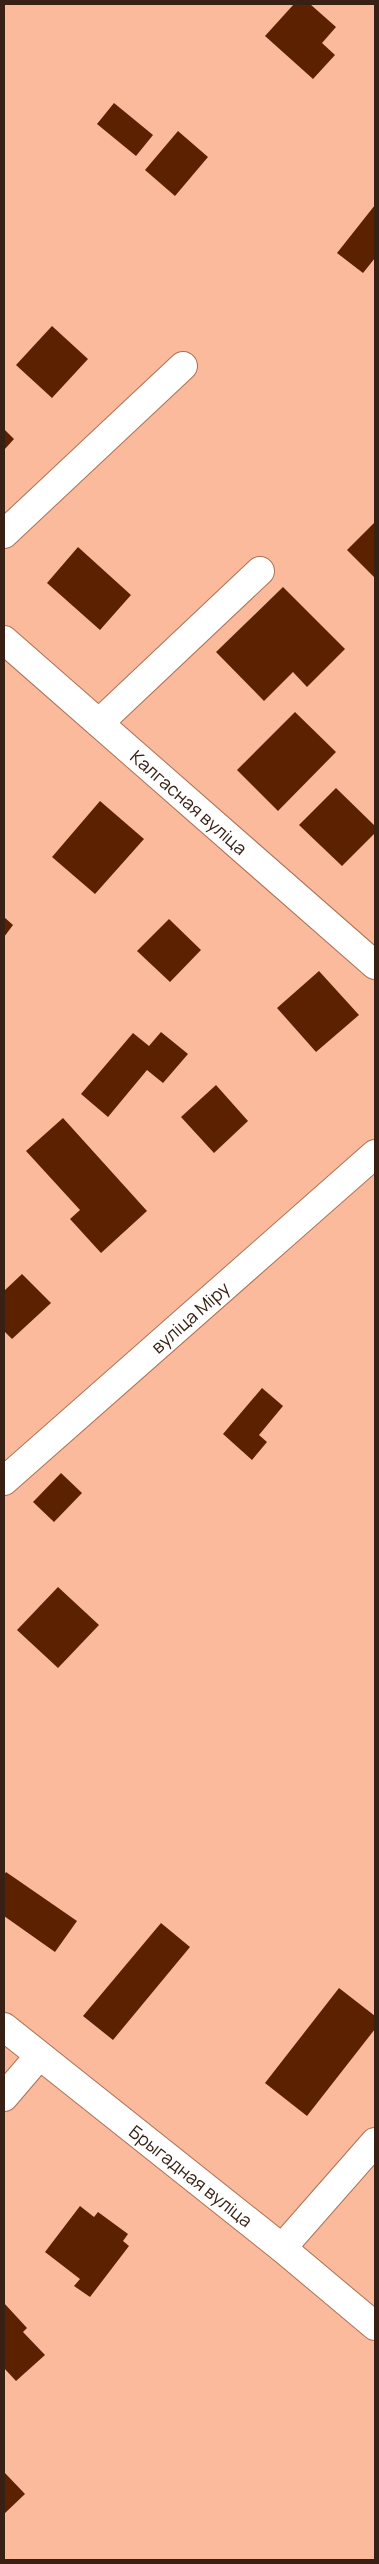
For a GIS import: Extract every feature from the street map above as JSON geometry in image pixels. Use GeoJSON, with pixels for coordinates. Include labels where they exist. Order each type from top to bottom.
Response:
{"type":"FeatureCollection","features":[{"type":"Feature","properties":{"kind":"street"},"geometry":{"type":"LineString","coordinates":[[4,534],[182,366]]}},
{"type":"Feature","properties":{"kind":"street"},"geometry":{"type":"LineString","coordinates":[[99,723],[260,571]]}},
{"type":"Feature","properties":{"kind":"street","name":"Калгасная вуліца"},"geometry":{"type":"LineString","coordinates":[[4,640],[375,965]]}},
{"type":"Feature","properties":{"kind":"street","name":"вуліца Міру"},"geometry":{"type":"LineString","coordinates":[[4,1481],[375,1154]]}},
{"type":"Feature","properties":{"kind":"street","name":"Брыгадная вуліца"},"geometry":{"type":"LineString","coordinates":[[4,2027],[282,2248],[375,2326]]}},
{"type":"Feature","properties":{"kind":"street"},"geometry":{"type":"LineString","coordinates":[[4,2097],[39,2056]]}},
{"type":"Feature","properties":{"kind":"street"},"geometry":{"type":"LineString","coordinates":[[282,2248],[375,2142]]}},
{"type":"Feature","properties":{"kind":"building"},"geometry":{"type":"Polygon","coordinates":[[[294,4],[310,4],[336,27],[322,43],[335,55],[313,79],[265,36],[294,4]]]}},
{"type":"Feature","properties":{"kind":"building"},"geometry":{"type":"Polygon","coordinates":[[[114,103],[153,135],[136,156],[97,124],[114,103]]]}},
{"type":"Feature","properties":{"kind":"building"},"geometry":{"type":"Polygon","coordinates":[[[178,131],[208,157],[175,196],[145,170],[178,131]]]}},
{"type":"Feature","properties":{"kind":"building"},"geometry":{"type":"Polygon","coordinates":[[[375,205],[375,258],[363,273],[337,253],[375,205]]]}},
{"type":"Feature","properties":{"kind":"building"},"geometry":{"type":"Polygon","coordinates":[[[52,326],[88,359],[52,398],[16,365],[52,326]]]}},
{"type":"Feature","properties":{"kind":"building"},"geometry":{"type":"Polygon","coordinates":[[[4,429],[14,439],[4,450],[4,429]]]}},
{"type":"Feature","properties":{"kind":"building"},"geometry":{"type":"Polygon","coordinates":[[[375,522],[375,578],[347,550],[375,522]]]}},
{"type":"Feature","properties":{"kind":"building"},"geometry":{"type":"Polygon","coordinates":[[[78,547],[131,595],[100,630],[47,583],[78,547]]]}},
{"type":"Feature","properties":{"kind":"building"},"geometry":{"type":"Polygon","coordinates":[[[283,587],[345,649],[307,687],[293,672],[264,701],[216,652],[283,587]]]}},
{"type":"Feature","properties":{"kind":"building"},"geometry":{"type":"Polygon","coordinates":[[[295,712],[336,752],[278,811],[237,770],[295,712]]]}},
{"type":"Feature","properties":{"kind":"building"},"geometry":{"type":"Polygon","coordinates":[[[336,788],[375,826],[375,833],[342,866],[299,825],[336,788]]]}},
{"type":"Feature","properties":{"kind":"building"},"geometry":{"type":"Polygon","coordinates":[[[100,801],[144,839],[95,894],[52,857],[100,801]]]}},
{"type":"Feature","properties":{"kind":"building"},"geometry":{"type":"Polygon","coordinates":[[[4,917],[13,925],[4,937],[4,917]]]}},
{"type":"Feature","properties":{"kind":"building"},"geometry":{"type":"Polygon","coordinates":[[[169,919],[201,950],[170,982],[137,951],[169,919]]]}},
{"type":"Feature","properties":{"kind":"building"},"geometry":{"type":"Polygon","coordinates":[[[319,971],[359,1015],[316,1052],[277,1008],[319,971]]]}},
{"type":"Feature","properties":{"kind":"building"},"geometry":{"type":"Polygon","coordinates":[[[161,1032],[188,1054],[163,1083],[147,1070],[108,1117],[81,1094],[133,1033],[149,1046],[161,1032]]]}},
{"type":"Feature","properties":{"kind":"building"},"geometry":{"type":"Polygon","coordinates":[[[216,1085],[248,1121],[214,1153],[181,1117],[216,1085]]]}},
{"type":"Feature","properties":{"kind":"building"},"geometry":{"type":"Polygon","coordinates":[[[63,1118],[147,1211],[101,1253],[70,1219],[80,1210],[26,1151],[63,1118]]]}},
{"type":"Feature","properties":{"kind":"building"},"geometry":{"type":"Polygon","coordinates":[[[22,1274],[51,1303],[12,1339],[4,1331],[4,1291],[22,1274]]]}},
{"type":"Feature","properties":{"kind":"building"},"geometry":{"type":"Polygon","coordinates":[[[262,1388],[283,1406],[259,1435],[267,1442],[252,1460],[223,1434],[262,1388]]]}},
{"type":"Feature","properties":{"kind":"building"},"geometry":{"type":"Polygon","coordinates":[[[61,1473],[82,1493],[54,1522],[33,1502],[61,1473]]]}},
{"type":"Feature","properties":{"kind":"building"},"geometry":{"type":"Polygon","coordinates":[[[58,1587],[99,1625],[58,1668],[17,1630],[58,1587]]]}},
{"type":"Feature","properties":{"kind":"building"},"geometry":{"type":"Polygon","coordinates":[[[6,1872],[77,1921],[55,1952],[4,1916],[4,1875],[6,1872]]]}},
{"type":"Feature","properties":{"kind":"building"},"geometry":{"type":"Polygon","coordinates":[[[161,1923],[190,1947],[113,2040],[83,2016],[161,1923]]]}},
{"type":"Feature","properties":{"kind":"building"},"geometry":{"type":"Polygon","coordinates":[[[339,1988],[375,2016],[375,2029],[307,2116],[265,2083],[339,1988]]]}},
{"type":"Feature","properties":{"kind":"building"},"geometry":{"type":"Polygon","coordinates":[[[80,2206],[94,2217],[98,2212],[128,2234],[123,2241],[129,2246],[90,2297],[74,2286],[80,2279],[45,2252],[80,2206]]]}},
{"type":"Feature","properties":{"kind":"building"},"geometry":{"type":"Polygon","coordinates":[[[4,2303],[27,2328],[23,2332],[45,2355],[16,2381],[4,2368],[4,2303]]]}},
{"type":"Feature","properties":{"kind":"building"},"geometry":{"type":"Polygon","coordinates":[[[4,2472],[25,2494],[4,2514],[4,2472]]]}}]}
